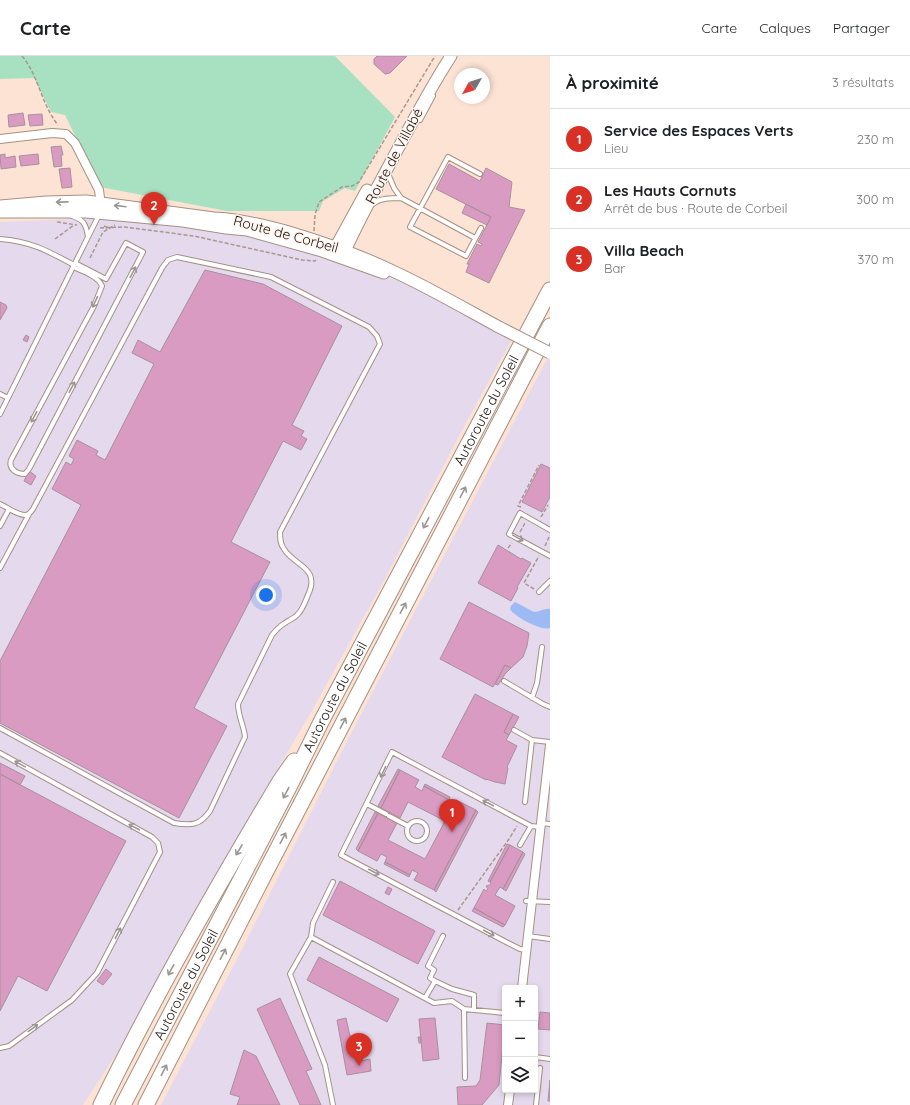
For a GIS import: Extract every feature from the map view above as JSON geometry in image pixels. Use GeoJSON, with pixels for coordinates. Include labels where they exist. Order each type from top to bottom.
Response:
{"type":"FeatureCollection","features":[{"type":"Feature","properties":{"kind":"highway","name":"Autoroute du Soleil"},"geometry":{"type":"LineString","coordinates":[[123,1105],[290,785],[322,720],[550,290]]}},
{"type":"Feature","properties":{"kind":"highway","name":"Autoroute du Soleil"},"geometry":{"type":"LineString","coordinates":[[146,1105],[268,866],[550,326]]}},
{"type":"Feature","properties":{"kind":"highway"},"geometry":{"type":"LineString","coordinates":[[96,1105],[122,1061],[231,863],[280,781],[322,720]]}},
{"type":"Feature","properties":{"kind":"highway"},"geometry":{"type":"LineString","coordinates":[[101,1105],[122,1061]]}},
{"type":"Feature","properties":{"kind":"street","name":"Route de Villabé"},"geometry":{"type":"LineString","coordinates":[[335,252],[366,209],[448,57]]}},
{"type":"Feature","properties":{"kind":"street","name":"Route de Villabé"},"geometry":{"type":"LineString","coordinates":[[335,252],[448,57]]}},
{"type":"Feature","properties":{"kind":"street"},"geometry":{"type":"LineString","coordinates":[[0,139],[52,133],[66,134],[75,143],[99,190],[101,208]]}},
{"type":"Feature","properties":{"kind":"street","name":"Route de Corbeil"},"geometry":{"type":"LineString","coordinates":[[0,206],[46,202],[86,201],[101,208]]}},
{"type":"Feature","properties":{"kind":"street","name":"Route de Corbeil"},"geometry":{"type":"LineString","coordinates":[[0,212],[50,212],[101,208],[247,230],[335,252],[422,286],[550,353]]}},
{"type":"Feature","properties":{"kind":"street"},"geometry":{"type":"LineString","coordinates":[[522,985],[528,936],[526,924],[541,825],[550,745]]}},
{"type":"Feature","properties":{"kind":"street"},"geometry":{"type":"LineString","coordinates":[[508,1105],[510,1093]]}},
{"type":"Feature","properties":{"kind":"lane"},"geometry":{"type":"LineString","coordinates":[[418,123],[434,95],[448,57]]}},
{"type":"Feature","properties":{"kind":"lane"},"geometry":{"type":"LineString","coordinates":[[386,182],[410,137]]}},
{"type":"Feature","properties":{"kind":"lane"},"geometry":{"type":"LineString","coordinates":[[480,174],[448,157],[410,227],[466,256],[481,228]]}},
{"type":"Feature","properties":{"kind":"lane"},"geometry":{"type":"LineString","coordinates":[[389,176],[394,188],[401,198],[476,238]]}},
{"type":"Feature","properties":{"kind":"lane"},"geometry":{"type":"LineString","coordinates":[[366,209],[376,201],[379,195]]}},
{"type":"Feature","properties":{"kind":"lane"},"geometry":{"type":"LineString","coordinates":[[376,201],[401,198]]}},
{"type":"Feature","properties":{"kind":"lane"},"geometry":{"type":"LineString","coordinates":[[0,414],[101,208]]}},
{"type":"Feature","properties":{"kind":"lane"},"geometry":{"type":"LineString","coordinates":[[50,212],[72,216],[81,220],[86,226],[88,237]]}},
{"type":"Feature","properties":{"kind":"lane"},"geometry":{"type":"LineString","coordinates":[[0,239],[20,241],[35,245],[106,280],[126,243],[143,252],[29,469],[25,474],[20,474],[11,467],[11,460],[94,306],[102,286],[97,279],[74,265]]}},
{"type":"Feature","properties":{"kind":"lane"},"geometry":{"type":"LineString","coordinates":[[0,568],[29,514],[39,499],[154,282],[168,260],[177,256],[271,277],[369,327],[377,336],[380,344],[280,532],[280,541],[287,554],[302,565],[309,573],[312,581],[311,589],[297,615],[277,629],[272,635],[238,704],[238,712],[244,728],[245,737],[210,811],[204,819],[195,824],[186,825],[174,823],[0,728]]}},
{"type":"Feature","properties":{"kind":"lane"},"geometry":{"type":"LineString","coordinates":[[0,394],[8,398]]}},
{"type":"Feature","properties":{"kind":"lane"},"geometry":{"type":"LineString","coordinates":[[0,504],[25,515],[29,514]]}},
{"type":"Feature","properties":{"kind":"lane"},"geometry":{"type":"LineString","coordinates":[[0,526],[9,508]]}},
{"type":"Feature","properties":{"kind":"lane"},"geometry":{"type":"LineString","coordinates":[[550,530],[520,513],[510,534],[550,556]]}},
{"type":"Feature","properties":{"kind":"lane"},"geometry":{"type":"LineString","coordinates":[[539,592],[550,580]]}},
{"type":"Feature","properties":{"kind":"lane"},"geometry":{"type":"LineString","coordinates":[[532,698],[537,683],[542,647]]}},
{"type":"Feature","properties":{"kind":"lane"},"geometry":{"type":"LineString","coordinates":[[504,681],[550,707]]}},
{"type":"Feature","properties":{"kind":"lane"},"geometry":{"type":"LineString","coordinates":[[514,730],[532,740],[550,742]]}},
{"type":"Feature","properties":{"kind":"lane"},"geometry":{"type":"LineString","coordinates":[[525,802],[532,740]]}},
{"type":"Feature","properties":{"kind":"lane"},"geometry":{"type":"LineString","coordinates":[[526,950],[514,946],[341,855],[392,752],[531,826],[550,824]]}},
{"type":"Feature","properties":{"kind":"lane"},"geometry":{"type":"LineString","coordinates":[[0,753],[152,837],[158,843],[160,852],[97,973],[72,1000],[10,1046],[0,1048]]}},
{"type":"Feature","properties":{"kind":"lane"},"geometry":{"type":"LineString","coordinates":[[367,804],[408,826]]}},
{"type":"Feature","properties":{"kind":"lane"},"geometry":{"type":"LineString","coordinates":[[416,821],[422,822],[427,830],[426,836],[420,840],[414,840],[408,836],[408,826],[410,823],[416,821]]}},
{"type":"Feature","properties":{"kind":"lane"},"geometry":{"type":"LineString","coordinates":[[520,845],[531,826]]}},
{"type":"Feature","properties":{"kind":"lane"},"geometry":{"type":"LineString","coordinates":[[333,882],[313,922],[311,937],[290,974],[325,1065],[333,1105]]}},
{"type":"Feature","properties":{"kind":"lane"},"geometry":{"type":"LineString","coordinates":[[529,901],[550,902]]}},
{"type":"Feature","properties":{"kind":"lane"},"geometry":{"type":"LineString","coordinates":[[443,936],[428,966],[434,970],[430,978],[452,989],[474,995],[474,1010]]}},
{"type":"Feature","properties":{"kind":"lane"},"geometry":{"type":"LineString","coordinates":[[528,936],[550,939]]}},
{"type":"Feature","properties":{"kind":"lane"},"geometry":{"type":"LineString","coordinates":[[311,937],[434,1003],[452,1001],[464,1009],[502,1013]]}},
{"type":"Feature","properties":{"kind":"lane"},"geometry":{"type":"LineString","coordinates":[[425,998],[435,981]]}},
{"type":"Feature","properties":{"kind":"lane"},"geometry":{"type":"LineString","coordinates":[[464,1009],[465,1078]]}},
{"type":"Feature","properties":{"kind":"lane"},"geometry":{"type":"LineString","coordinates":[[538,1058],[550,1059]]}},
{"type":"Feature","properties":{"kind":"lane"},"geometry":{"type":"LineString","coordinates":[[536,1105],[540,1068]]}},
{"type":"Feature","properties":{"kind":"path"},"geometry":{"type":"LineString","coordinates":[[22,56],[30,65],[46,106],[54,120],[66,134]]}},
{"type":"Feature","properties":{"kind":"path"},"geometry":{"type":"LineString","coordinates":[[314,237],[315,215],[319,202],[342,187],[352,186],[359,182],[435,56]]}},
{"type":"Feature","properties":{"kind":"path"},"geometry":{"type":"LineString","coordinates":[[55,239],[77,223]]}},
{"type":"Feature","properties":{"kind":"path"},"geometry":{"type":"LineString","coordinates":[[104,226],[109,228]]}},
{"type":"Feature","properties":{"kind":"path"},"geometry":{"type":"LineString","coordinates":[[102,229],[124,227],[194,236],[315,262],[320,258],[335,252]]}},
{"type":"Feature","properties":{"kind":"path"},"geometry":{"type":"LineString","coordinates":[[90,258],[103,232],[109,228]]}},
{"type":"Feature","properties":{"kind":"path"},"geometry":{"type":"LineString","coordinates":[[539,465],[518,506],[541,518],[548,505]]}},
{"type":"Feature","properties":{"kind":"path"},"geometry":{"type":"LineString","coordinates":[[508,548],[517,538],[530,512]]}},
{"type":"Feature","properties":{"kind":"path"},"geometry":{"type":"LineString","coordinates":[[539,592],[524,583],[550,535]]}},
{"type":"Feature","properties":{"kind":"path"},"geometry":{"type":"LineString","coordinates":[[455,915],[509,839],[520,820]]}},
{"type":"Feature","properties":{"kind":"shaded area"},"geometry":{"type":"Polygon","coordinates":[[[102,210],[332,250],[422,286],[511,341],[459,436],[387,575],[314,707],[181,935],[117,1053],[83,1105],[0,1105],[0,222],[68,219],[102,210]]]}},
{"type":"Feature","properties":{"kind":"shaded area"},"geometry":{"type":"Polygon","coordinates":[[[548,357],[550,358],[550,1105],[161,1105],[238,957],[346,743],[548,357]]]}},
{"type":"Feature","properties":{"kind":"green space"},"geometry":{"type":"Polygon","coordinates":[[[0,56],[335,56],[395,117],[355,191],[345,188],[323,201],[319,211],[227,211],[100,187],[65,115],[51,112],[34,78],[0,79],[0,56]]]}},
{"type":"Feature","properties":{"kind":"water"},"geometry":{"type":"Polygon","coordinates":[[[515,602],[534,612],[550,609],[550,628],[528,623],[517,616],[510,609],[515,602]]]}},
{"type":"Feature","properties":{"kind":"building"},"geometry":{"type":"Polygon","coordinates":[[[377,56],[407,56],[390,73],[385,74],[374,64],[374,59],[377,56]]]}},
{"type":"Feature","properties":{"kind":"building"},"geometry":{"type":"Polygon","coordinates":[[[23,113],[25,125],[9,127],[8,115],[23,113]]]}},
{"type":"Feature","properties":{"kind":"building"},"geometry":{"type":"Polygon","coordinates":[[[42,114],[43,125],[30,126],[28,115],[42,114]]]}},
{"type":"Feature","properties":{"kind":"building"},"geometry":{"type":"Polygon","coordinates":[[[61,146],[63,155],[61,155],[62,166],[54,167],[51,147],[61,146]]]}},
{"type":"Feature","properties":{"kind":"building"},"geometry":{"type":"Polygon","coordinates":[[[5,154],[5,158],[15,156],[16,167],[1,169],[0,155],[5,154]]]}},
{"type":"Feature","properties":{"kind":"building"},"geometry":{"type":"Polygon","coordinates":[[[38,154],[39,164],[21,166],[19,156],[38,154]]]}},
{"type":"Feature","properties":{"kind":"building"},"geometry":{"type":"Polygon","coordinates":[[[449,164],[480,181],[486,168],[512,182],[509,207],[525,210],[489,283],[466,272],[469,264],[467,264],[477,244],[481,246],[482,244],[478,242],[491,217],[436,189],[449,164]]]}},
{"type":"Feature","properties":{"kind":"building"},"geometry":{"type":"Polygon","coordinates":[[[70,168],[72,187],[62,188],[59,169],[70,168]]]}},
{"type":"Feature","properties":{"kind":"building"},"geometry":{"type":"Polygon","coordinates":[[[466,204],[491,217],[487,225],[462,213],[466,204]]]}},
{"type":"Feature","properties":{"kind":"building"},"geometry":{"type":"Polygon","coordinates":[[[205,270],[263,284],[342,326],[292,425],[304,431],[301,436],[307,439],[301,450],[283,441],[231,542],[270,562],[194,708],[227,726],[179,818],[0,723],[0,661],[81,505],[52,489],[66,462],[71,465],[74,459],[69,456],[77,440],[98,451],[96,455],[105,460],[154,364],[132,353],[138,340],[160,352],[205,270]]]}},
{"type":"Feature","properties":{"kind":"building"},"geometry":{"type":"Polygon","coordinates":[[[0,302],[6,305],[7,308],[0,320],[0,302]]]}},
{"type":"Feature","properties":{"kind":"building"},"geometry":{"type":"Polygon","coordinates":[[[26,335],[29,337],[27,342],[23,340],[26,335]]]}},
{"type":"Feature","properties":{"kind":"building"},"geometry":{"type":"Polygon","coordinates":[[[541,464],[550,468],[550,497],[542,512],[522,502],[541,464]]]}},
{"type":"Feature","properties":{"kind":"building"},"geometry":{"type":"Polygon","coordinates":[[[29,471],[36,476],[31,485],[24,481],[29,471]]]}},
{"type":"Feature","properties":{"kind":"building"},"geometry":{"type":"Polygon","coordinates":[[[498,545],[521,559],[522,558],[531,563],[517,587],[518,588],[511,601],[478,583],[498,545]]]}},
{"type":"Feature","properties":{"kind":"building"},"geometry":{"type":"Polygon","coordinates":[[[469,602],[529,633],[527,646],[523,657],[511,668],[505,665],[493,687],[440,659],[469,602]]]}},
{"type":"Feature","properties":{"kind":"building"},"geometry":{"type":"Polygon","coordinates":[[[505,665],[511,668],[498,685],[495,684],[505,665]]]}},
{"type":"Feature","properties":{"kind":"building"},"geometry":{"type":"Polygon","coordinates":[[[475,694],[513,714],[504,732],[509,735],[506,740],[517,746],[507,767],[505,784],[486,780],[442,757],[475,694]]]}},
{"type":"Feature","properties":{"kind":"building"},"geometry":{"type":"Polygon","coordinates":[[[513,714],[519,717],[509,735],[504,732],[513,714]]]}},
{"type":"Feature","properties":{"kind":"building"},"geometry":{"type":"Polygon","coordinates":[[[0,763],[25,776],[20,785],[0,774],[0,763]]]}},
{"type":"Feature","properties":{"kind":"building"},"geometry":{"type":"Polygon","coordinates":[[[398,769],[400,770],[381,808],[378,806],[398,769]]]}},
{"type":"Feature","properties":{"kind":"building"},"geometry":{"type":"Polygon","coordinates":[[[400,770],[419,780],[415,787],[422,791],[424,786],[449,800],[447,804],[453,807],[456,800],[476,810],[434,890],[414,880],[418,873],[412,870],[410,875],[385,862],[387,857],[381,854],[377,861],[358,851],[378,813],[397,823],[388,840],[425,859],[445,821],[408,802],[400,818],[381,808],[400,770]]]}},
{"type":"Feature","properties":{"kind":"building"},"geometry":{"type":"Polygon","coordinates":[[[0,774],[126,841],[47,991],[18,976],[0,1011],[0,774]]]}},
{"type":"Feature","properties":{"kind":"building"},"geometry":{"type":"Polygon","coordinates":[[[425,784],[450,797],[449,800],[424,786],[425,784]]]}},
{"type":"Feature","properties":{"kind":"building"},"geometry":{"type":"Polygon","coordinates":[[[476,810],[478,812],[436,892],[434,890],[476,810]]]}},
{"type":"Feature","properties":{"kind":"building"},"geometry":{"type":"Polygon","coordinates":[[[375,812],[378,813],[358,851],[356,849],[375,812]]]}},
{"type":"Feature","properties":{"kind":"building"},"geometry":{"type":"Polygon","coordinates":[[[507,844],[510,845],[490,882],[488,881],[507,844]]]}},
{"type":"Feature","properties":{"kind":"building"},"geometry":{"type":"Polygon","coordinates":[[[510,845],[523,852],[503,889],[500,887],[495,895],[515,906],[505,925],[474,908],[484,889],[486,891],[488,889],[486,886],[490,885],[490,882],[510,845]]]}},
{"type":"Feature","properties":{"kind":"building"},"geometry":{"type":"Polygon","coordinates":[[[523,852],[525,854],[506,891],[503,889],[523,852]]]}},
{"type":"Feature","properties":{"kind":"building"},"geometry":{"type":"Polygon","coordinates":[[[385,862],[410,875],[409,877],[384,864],[385,862]]]}},
{"type":"Feature","properties":{"kind":"building"},"geometry":{"type":"Polygon","coordinates":[[[340,881],[435,931],[418,964],[323,915],[340,881]]]}},
{"type":"Feature","properties":{"kind":"building"},"geometry":{"type":"Polygon","coordinates":[[[388,887],[392,889],[389,895],[385,893],[388,887]]]}},
{"type":"Feature","properties":{"kind":"building"},"geometry":{"type":"Polygon","coordinates":[[[474,908],[505,925],[503,927],[472,911],[474,908]]]}},
{"type":"Feature","properties":{"kind":"building"},"geometry":{"type":"Polygon","coordinates":[[[319,957],[399,999],[387,1022],[307,980],[319,957]]]}},
{"type":"Feature","properties":{"kind":"building"},"geometry":{"type":"Polygon","coordinates":[[[106,969],[112,974],[103,985],[97,981],[106,969]]]}},
{"type":"Feature","properties":{"kind":"building"},"geometry":{"type":"Polygon","coordinates":[[[280,998],[312,1069],[306,1071],[321,1105],[300,1105],[257,1009],[280,998]]]}},
{"type":"Feature","properties":{"kind":"building"},"geometry":{"type":"Polygon","coordinates":[[[540,1012],[550,1013],[550,1030],[538,1029],[540,1012]]]}},
{"type":"Feature","properties":{"kind":"building"},"geometry":{"type":"Polygon","coordinates":[[[346,1018],[356,1062],[370,1059],[371,1071],[347,1075],[337,1020],[346,1018]]]}},
{"type":"Feature","properties":{"kind":"building"},"geometry":{"type":"Polygon","coordinates":[[[435,1018],[439,1059],[423,1061],[419,1019],[435,1018]]]}},
{"type":"Feature","properties":{"kind":"building"},"geometry":{"type":"Polygon","coordinates":[[[487,1023],[502,1025],[502,1055],[499,1085],[482,1105],[458,1105],[457,1087],[476,1086],[480,1080],[487,1023]]]}},
{"type":"Feature","properties":{"kind":"building"},"geometry":{"type":"Polygon","coordinates":[[[418,1037],[421,1037],[421,1043],[419,1043],[418,1037]]]}},
{"type":"Feature","properties":{"kind":"building"},"geometry":{"type":"Polygon","coordinates":[[[244,1050],[256,1056],[280,1105],[237,1105],[240,1097],[230,1094],[244,1050]]]}},
{"type":"Feature","properties":{"kind":"building"},"geometry":{"type":"Polygon","coordinates":[[[550,1080],[550,1101],[548,1101],[550,1080]]]}},
{"type":"Feature","properties":{"kind":"place","name":"Les Hauts Cornuts"},"geometry":{"type":"Point","coordinates":[154,225]}},
{"type":"Feature","properties":{"kind":"place","name":"Service des Espaces Verts"},"geometry":{"type":"Point","coordinates":[452,832]}},
{"type":"Feature","properties":{"kind":"place","name":"Villa Beach"},"geometry":{"type":"Point","coordinates":[359,1066]}}]}
